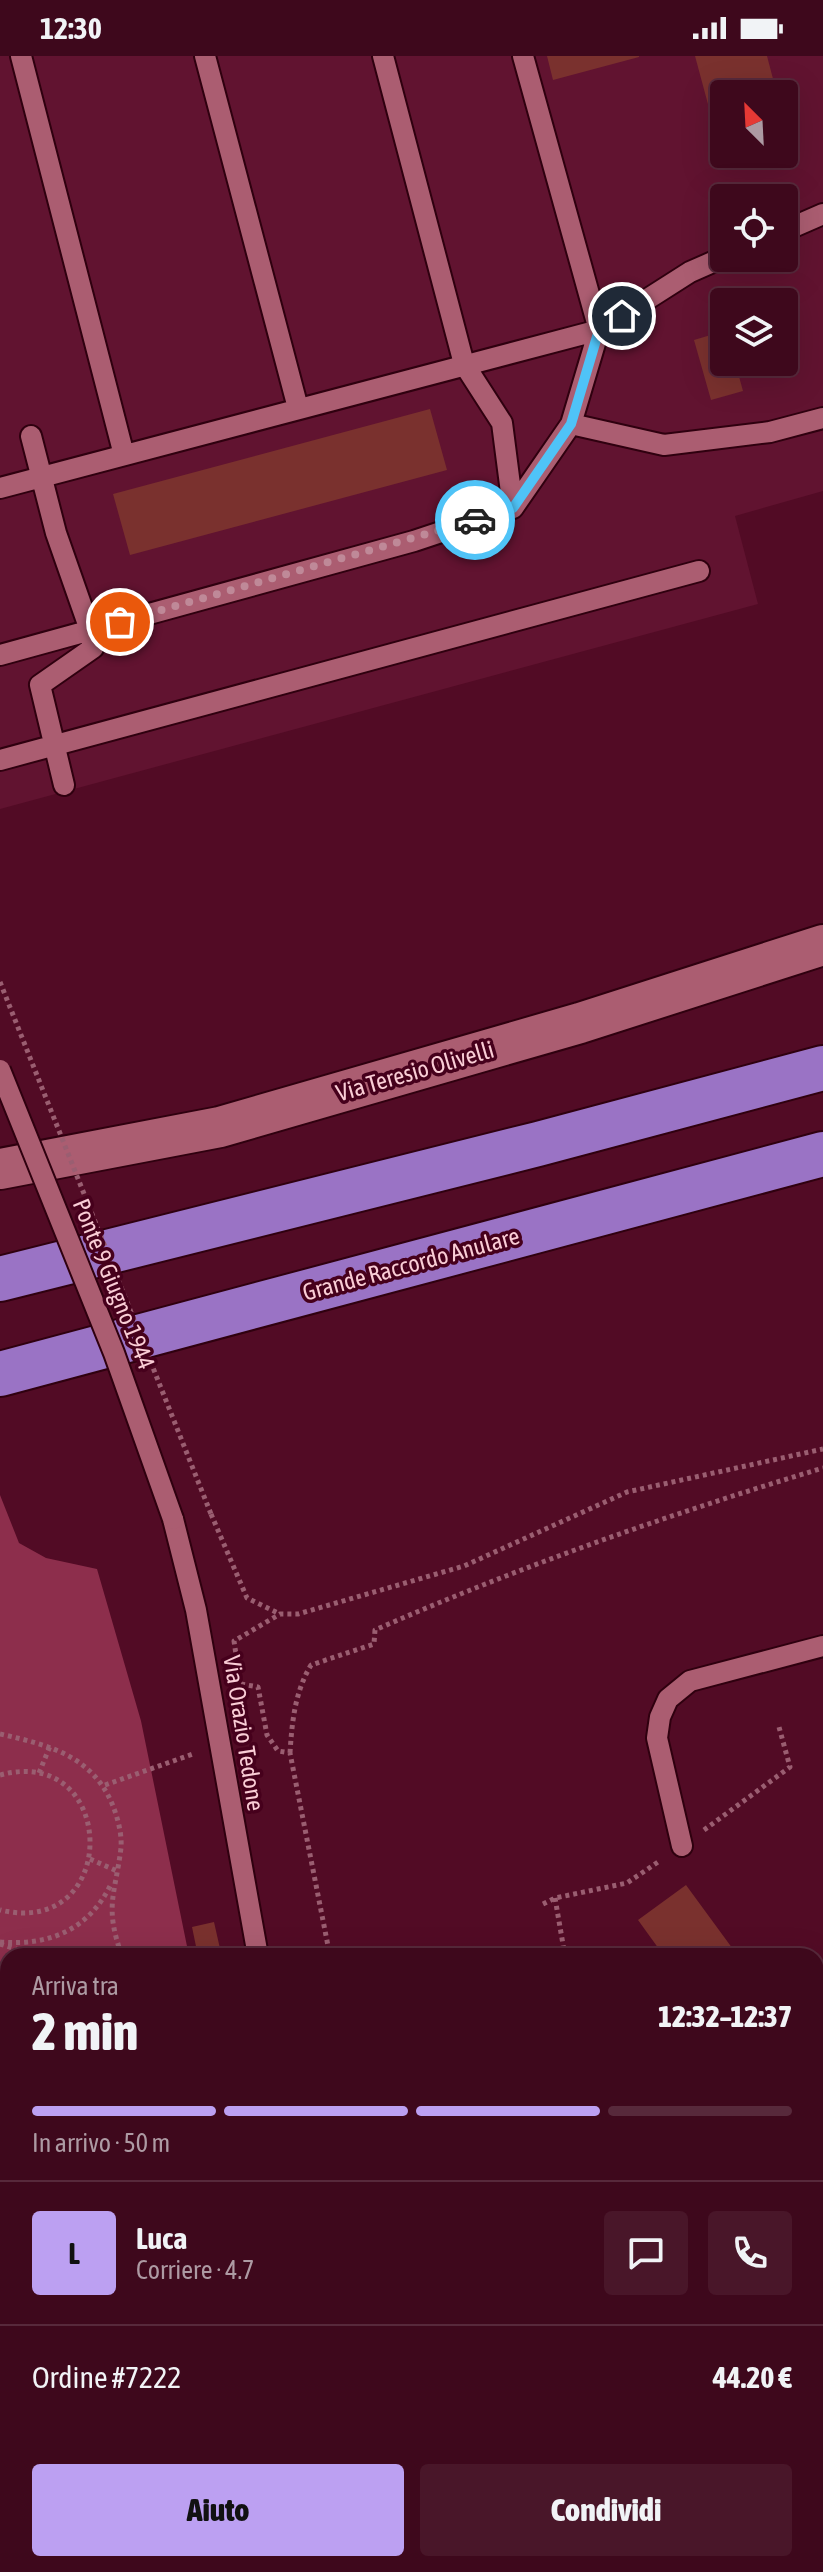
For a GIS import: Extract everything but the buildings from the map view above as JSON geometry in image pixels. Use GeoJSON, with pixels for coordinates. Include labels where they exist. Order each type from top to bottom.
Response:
{"type":"FeatureCollection","features":[{"type":"Feature","properties":{"kind":"highway"},"geometry":{"type":"LineString","coordinates":[[0,1279],[538,1144],[823,1068]]}},
{"type":"Feature","properties":{"kind":"highway","name":"Grande Raccordo Anulare"},"geometry":{"type":"LineString","coordinates":[[0,1374],[823,1154]]}},
{"type":"Feature","properties":{"kind":"street","name":"Via Teresio Olivelli"},"geometry":{"type":"LineString","coordinates":[[0,1169],[220,1127],[580,1023],[823,945]]}},
{"type":"Feature","properties":{"kind":"lane"},"geometry":{"type":"LineString","coordinates":[[21,56],[124,455]]}},
{"type":"Feature","properties":{"kind":"lane"},"geometry":{"type":"LineString","coordinates":[[205,56],[298,408]]}},
{"type":"Feature","properties":{"kind":"lane"},"geometry":{"type":"LineString","coordinates":[[383,56],[464,364],[502,423],[513,508]]}},
{"type":"Feature","properties":{"kind":"lane"},"geometry":{"type":"LineString","coordinates":[[0,655],[414,541],[513,508],[571,424],[599,330],[523,56]]}},
{"type":"Feature","properties":{"kind":"lane"},"geometry":{"type":"LineString","coordinates":[[798,225],[823,214]]}},
{"type":"Feature","properties":{"kind":"lane"},"geometry":{"type":"LineString","coordinates":[[0,488],[599,330],[690,272],[710,263]]}},
{"type":"Feature","properties":{"kind":"lane"},"geometry":{"type":"LineString","coordinates":[[571,424],[664,445],[770,432],[823,418]]}},
{"type":"Feature","properties":{"kind":"lane"},"geometry":{"type":"LineString","coordinates":[[31,436],[64,562],[90,630],[93,648],[40,685],[64,785]]}},
{"type":"Feature","properties":{"kind":"lane"},"geometry":{"type":"LineString","coordinates":[[0,760],[699,571]]}},
{"type":"Feature","properties":{"kind":"lane","name":"Ponte 9 Giugno 1944"},"geometry":{"type":"LineString","coordinates":[[0,1070],[109,1340],[173,1519]]}},
{"type":"Feature","properties":{"kind":"lane","name":"Via Orazio Tedone"},"geometry":{"type":"LineString","coordinates":[[173,1519],[198,1620],[257,1948]]}},
{"type":"Feature","properties":{"kind":"lane"},"geometry":{"type":"LineString","coordinates":[[683,1845],[657,1738],[660,1717],[668,1699],[690,1681],[823,1646]]}},
{"type":"Feature","properties":{"kind":"path"},"geometry":{"type":"LineString","coordinates":[[0,982],[247,1598],[280,1614],[298,1614],[464,1566],[627,1492],[823,1449]]}},
{"type":"Feature","properties":{"kind":"path"},"geometry":{"type":"LineString","coordinates":[[328,1948],[290,1753],[292,1718],[302,1680],[311,1665],[374,1644],[375,1630],[442,1601],[669,1514],[823,1468]]}},
{"type":"Feature","properties":{"kind":"path"},"geometry":{"type":"LineString","coordinates":[[243,1699],[234,1641],[280,1614]]}},
{"type":"Feature","properties":{"kind":"path"},"geometry":{"type":"LineString","coordinates":[[241,1684],[258,1687],[267,1735],[278,1751],[290,1753]]}},
{"type":"Feature","properties":{"kind":"path"},"geometry":{"type":"LineString","coordinates":[[543,1904],[555,1898],[627,1883],[790,1767],[779,1727]]}},
{"type":"Feature","properties":{"kind":"path"},"geometry":{"type":"LineString","coordinates":[[0,1734],[70,1754],[105,1785],[118,1818],[121,1843],[117,1871],[92,1914],[61,1936],[29,1944],[0,1943]]}},
{"type":"Feature","properties":{"kind":"path"},"geometry":{"type":"LineString","coordinates":[[39,1773],[50,1746]]}},
{"type":"Feature","properties":{"kind":"path"},"geometry":{"type":"LineString","coordinates":[[105,1785],[198,1753]]}},
{"type":"Feature","properties":{"kind":"path"},"geometry":{"type":"LineString","coordinates":[[0,1775],[15,1771],[39,1773],[61,1783],[78,1799],[89,1820],[93,1843],[90,1859],[77,1887],[59,1902],[38,1911],[0,1910]]}},
{"type":"Feature","properties":{"kind":"path"},"geometry":{"type":"LineString","coordinates":[[90,1859],[117,1871]]}},
{"type":"Feature","properties":{"kind":"path"},"geometry":{"type":"LineString","coordinates":[[113,1880],[110,1924],[119,1948]]}},
{"type":"Feature","properties":{"kind":"path"},"geometry":{"type":"LineString","coordinates":[[555,1898],[564,1948]]}},
{"type":"Feature","properties":{"kind":"shaded area"},"geometry":{"type":"Polygon","coordinates":[[[0,56],[823,56],[823,491],[735,516],[758,604],[0,809],[0,56]]]}},
{"type":"Feature","properties":{"kind":"shaded area"},"geometry":{"type":"Polygon","coordinates":[[[0,1495],[19,1543],[46,1558],[97,1569],[141,1721],[187,1948],[0,1948],[0,1495]]]}},
{"type":"Feature","properties":{"kind":"way so far"},"geometry":{"type":"LineString","coordinates":[[120,622],[414,541],[475,520]]}},
{"type":"Feature","properties":{"kind":"route"},"geometry":{"type":"LineString","coordinates":[[475,520],[513,508],[571,424],[599,330],[622,316]]}}]}
